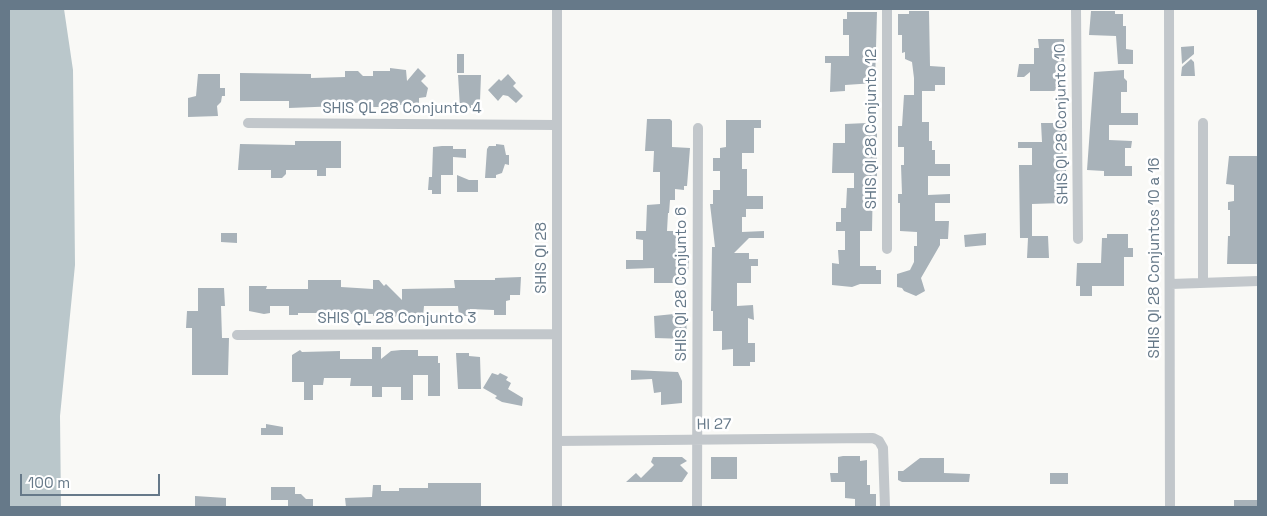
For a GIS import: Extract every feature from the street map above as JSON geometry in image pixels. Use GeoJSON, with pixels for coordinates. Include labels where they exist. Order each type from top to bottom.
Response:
{"type":"FeatureCollection","features":[{"type":"Feature","properties":{"kind":"street","name":"SHIS QI 28"},"geometry":{"type":"LineString","coordinates":[[557,9],[557,507]]}},
{"type":"Feature","properties":{"kind":"street","name":"SHIS QI 28 Conjunto 12"},"geometry":{"type":"LineString","coordinates":[[887,9],[887,249]]}},
{"type":"Feature","properties":{"kind":"street","name":"SHIS QI 28 Conjunto 10"},"geometry":{"type":"LineString","coordinates":[[1076,9],[1078,239]]}},
{"type":"Feature","properties":{"kind":"street","name":"SHIS QI 28 Conjuntos 10 a 16"},"geometry":{"type":"LineString","coordinates":[[1169,9],[1170,507]]}},
{"type":"Feature","properties":{"kind":"street","name":"SHIS QL 28 Conjunto 4"},"geometry":{"type":"LineString","coordinates":[[248,123],[556,125]]}},
{"type":"Feature","properties":{"kind":"street"},"geometry":{"type":"LineString","coordinates":[[1203,123],[1203,281]]}},
{"type":"Feature","properties":{"kind":"street","name":"SHIS QI 28 Conjunto 6"},"geometry":{"type":"LineString","coordinates":[[697,507],[698,128]]}},
{"type":"Feature","properties":{"kind":"street"},"geometry":{"type":"LineString","coordinates":[[1171,284],[1203,281],[1258,281]]}},
{"type":"Feature","properties":{"kind":"street","name":"SHIS QL 28 Conjunto 3"},"geometry":{"type":"LineString","coordinates":[[237,335],[557,334]]}},
{"type":"Feature","properties":{"kind":"street","name":"HI 27"},"geometry":{"type":"LineString","coordinates":[[557,441],[871,438],[879,441],[883,448],[885,507]]}},
{"type":"Feature","properties":{"kind":"shaded area"},"geometry":{"type":"Polygon","coordinates":[[[9,9],[64,9],[73,70],[75,265],[60,416],[61,507],[9,507],[9,9]]]}},
{"type":"Feature","properties":{"kind":"building"},"geometry":{"type":"Polygon","coordinates":[[[909,11],[929,11],[930,66],[945,67],[945,85],[935,85],[935,91],[922,91],[922,122],[929,122],[929,141],[932,141],[932,150],[935,150],[935,164],[950,164],[950,176],[928,176],[928,195],[950,194],[950,203],[935,203],[935,221],[949,221],[948,239],[940,239],[940,245],[921,278],[925,291],[916,296],[897,287],[897,274],[910,270],[914,262],[914,246],[917,246],[917,232],[900,231],[900,203],[898,203],[898,194],[902,194],[901,165],[904,165],[904,147],[898,147],[898,126],[902,126],[904,95],[914,95],[914,78],[912,62],[905,59],[905,52],[902,53],[902,35],[898,35],[898,14],[909,14],[909,11]]]}},
{"type":"Feature","properties":{"kind":"building"},"geometry":{"type":"Polygon","coordinates":[[[1091,11],[1115,11],[1115,14],[1123,14],[1123,26],[1126,26],[1126,49],[1133,50],[1133,64],[1118,64],[1116,36],[1089,35],[1091,11]]]}},
{"type":"Feature","properties":{"kind":"building"},"geometry":{"type":"Polygon","coordinates":[[[847,12],[877,12],[875,83],[845,85],[845,91],[830,92],[831,63],[825,63],[825,56],[849,56],[849,35],[843,35],[843,19],[847,19],[847,12]]]}},
{"type":"Feature","properties":{"kind":"building"},"geometry":{"type":"Polygon","coordinates":[[[1038,39],[1064,39],[1064,64],[1058,64],[1056,90],[1054,91],[1030,91],[1030,72],[1024,77],[1017,77],[1019,64],[1034,64],[1034,48],[1039,48],[1038,39]]]}},
{"type":"Feature","properties":{"kind":"building"},"geometry":{"type":"Polygon","coordinates":[[[1194,46],[1194,54],[1182,64],[1181,47],[1194,46]]]}},
{"type":"Feature","properties":{"kind":"building"},"geometry":{"type":"Polygon","coordinates":[[[457,54],[464,54],[464,73],[457,73],[457,54]]]}},
{"type":"Feature","properties":{"kind":"building"},"geometry":{"type":"Polygon","coordinates":[[[1191,59],[1194,62],[1195,76],[1181,76],[1182,67],[1191,59]]]}},
{"type":"Feature","properties":{"kind":"building"},"geometry":{"type":"Polygon","coordinates":[[[390,68],[406,70],[407,81],[418,68],[426,76],[421,81],[428,88],[426,97],[419,98],[419,106],[382,104],[382,107],[373,107],[363,106],[360,103],[340,102],[340,106],[289,108],[289,101],[240,101],[240,73],[311,74],[311,78],[345,77],[345,71],[358,71],[363,76],[373,76],[373,71],[390,71],[390,68]]]}},
{"type":"Feature","properties":{"kind":"building"},"geometry":{"type":"Polygon","coordinates":[[[1124,70],[1127,92],[1121,92],[1121,113],[1138,113],[1138,125],[1109,125],[1109,140],[1132,141],[1131,148],[1125,148],[1125,166],[1132,166],[1132,176],[1104,176],[1104,171],[1087,170],[1094,72],[1124,70]]]}},
{"type":"Feature","properties":{"kind":"building"},"geometry":{"type":"Polygon","coordinates":[[[198,74],[220,74],[220,88],[225,88],[225,96],[222,96],[221,102],[217,106],[218,116],[188,117],[188,98],[196,96],[198,74]]]}},
{"type":"Feature","properties":{"kind":"building"},"geometry":{"type":"Polygon","coordinates":[[[508,74],[516,83],[513,86],[523,96],[516,103],[508,96],[503,95],[498,101],[488,90],[499,79],[501,81],[508,74]]]}},
{"type":"Feature","properties":{"kind":"building"},"geometry":{"type":"Polygon","coordinates":[[[458,75],[481,75],[480,101],[476,101],[476,105],[471,105],[471,108],[460,108],[458,75]]]}},
{"type":"Feature","properties":{"kind":"building"},"geometry":{"type":"Polygon","coordinates":[[[647,119],[670,119],[672,121],[672,147],[690,148],[687,186],[684,186],[684,190],[675,189],[675,200],[670,200],[667,231],[686,231],[683,258],[689,259],[688,273],[685,273],[685,283],[654,283],[654,268],[626,269],[626,260],[643,260],[643,240],[636,239],[636,231],[646,231],[647,205],[660,204],[660,172],[653,172],[654,151],[645,151],[647,119]]]}},
{"type":"Feature","properties":{"kind":"building"},"geometry":{"type":"Polygon","coordinates":[[[726,120],[761,120],[761,128],[754,128],[754,153],[742,153],[742,169],[747,169],[747,196],[763,196],[763,209],[746,209],[746,217],[742,217],[742,232],[764,231],[764,238],[749,238],[734,253],[749,253],[749,259],[758,259],[758,266],[751,266],[751,283],[737,283],[737,306],[753,305],[754,320],[748,318],[748,343],[755,343],[755,362],[750,362],[750,366],[733,366],[733,349],[722,350],[722,331],[713,331],[713,311],[711,311],[712,247],[715,247],[710,204],[713,204],[713,190],[720,190],[720,171],[713,171],[713,158],[720,158],[720,148],[726,147],[726,120]]]}},
{"type":"Feature","properties":{"kind":"building"},"geometry":{"type":"Polygon","coordinates":[[[867,123],[867,129],[877,129],[877,176],[873,177],[872,231],[860,231],[860,266],[876,266],[876,270],[881,270],[881,284],[860,284],[852,287],[832,285],[832,263],[839,264],[838,250],[845,250],[845,231],[836,231],[836,222],[841,222],[841,208],[846,208],[847,188],[854,188],[854,173],[832,173],[833,143],[845,143],[845,124],[867,123]]]}},
{"type":"Feature","properties":{"kind":"building"},"geometry":{"type":"Polygon","coordinates":[[[1041,123],[1066,123],[1062,164],[1066,164],[1066,174],[1062,174],[1062,203],[1032,204],[1032,236],[1048,236],[1049,258],[1027,258],[1028,238],[1020,238],[1019,165],[1032,165],[1032,148],[1018,148],[1018,142],[1042,142],[1041,123]]]}},
{"type":"Feature","properties":{"kind":"building"},"geometry":{"type":"Polygon","coordinates":[[[295,141],[341,141],[341,168],[326,168],[326,176],[317,176],[317,170],[286,170],[286,174],[282,178],[271,178],[271,170],[238,170],[240,144],[295,145],[295,141]]]}},
{"type":"Feature","properties":{"kind":"building"},"geometry":{"type":"Polygon","coordinates":[[[496,144],[504,145],[506,155],[509,155],[509,165],[505,164],[502,173],[496,175],[496,178],[485,178],[487,149],[489,146],[496,146],[496,144]]]}},
{"type":"Feature","properties":{"kind":"building"},"geometry":{"type":"Polygon","coordinates":[[[453,146],[453,149],[466,149],[466,158],[453,157],[453,175],[441,175],[441,194],[432,194],[432,190],[428,190],[429,177],[432,177],[433,147],[453,146]]]}},
{"type":"Feature","properties":{"kind":"building"},"geometry":{"type":"Polygon","coordinates":[[[1229,156],[1257,156],[1258,264],[1227,264],[1228,236],[1230,236],[1230,210],[1228,210],[1228,202],[1234,201],[1234,185],[1226,184],[1229,156]]]}},
{"type":"Feature","properties":{"kind":"building"},"geometry":{"type":"Polygon","coordinates":[[[457,175],[469,180],[478,180],[478,192],[457,192],[457,175]]]}},
{"type":"Feature","properties":{"kind":"building"},"geometry":{"type":"Polygon","coordinates":[[[221,233],[237,233],[237,243],[221,242],[221,233]]]}},
{"type":"Feature","properties":{"kind":"building"},"geometry":{"type":"Polygon","coordinates":[[[986,233],[986,245],[965,247],[964,235],[986,233]]]}},
{"type":"Feature","properties":{"kind":"building"},"geometry":{"type":"Polygon","coordinates":[[[1107,234],[1128,234],[1128,248],[1133,248],[1133,257],[1124,257],[1124,286],[1092,286],[1092,296],[1080,296],[1080,286],[1076,286],[1077,263],[1101,263],[1102,238],[1107,238],[1107,234]]]}},
{"type":"Feature","properties":{"kind":"building"},"geometry":{"type":"Polygon","coordinates":[[[521,277],[520,295],[510,295],[510,300],[506,301],[506,315],[494,315],[494,310],[470,309],[470,316],[459,316],[458,306],[424,306],[423,317],[373,316],[373,314],[328,314],[328,316],[319,316],[319,313],[289,315],[289,306],[270,306],[270,313],[264,314],[249,311],[249,286],[267,286],[266,289],[308,289],[308,280],[341,280],[341,287],[373,289],[373,280],[379,280],[384,286],[386,284],[402,300],[402,289],[455,288],[454,280],[495,280],[495,278],[521,277]]]}},
{"type":"Feature","properties":{"kind":"building"},"geometry":{"type":"Polygon","coordinates":[[[198,288],[224,288],[225,306],[221,306],[222,338],[229,338],[228,375],[192,375],[192,328],[186,328],[187,311],[198,311],[198,288]]]}},
{"type":"Feature","properties":{"kind":"building"},"geometry":{"type":"Polygon","coordinates":[[[686,315],[687,339],[655,338],[654,316],[686,315]]]}},
{"type":"Feature","properties":{"kind":"building"},"geometry":{"type":"Polygon","coordinates":[[[372,347],[381,347],[381,359],[391,351],[401,350],[418,350],[418,356],[438,356],[438,363],[440,363],[440,396],[428,396],[428,375],[413,375],[413,400],[401,400],[401,387],[382,387],[382,397],[372,397],[372,386],[350,386],[351,378],[324,378],[323,385],[313,385],[313,400],[304,400],[304,382],[292,382],[292,355],[300,350],[302,352],[340,351],[340,359],[372,359],[372,347]]]}},
{"type":"Feature","properties":{"kind":"building"},"geometry":{"type":"Polygon","coordinates":[[[456,353],[469,353],[469,356],[480,357],[481,389],[458,389],[456,353]]]}},
{"type":"Feature","properties":{"kind":"building"},"geometry":{"type":"Polygon","coordinates":[[[631,370],[678,372],[682,381],[682,403],[661,405],[661,392],[654,393],[652,379],[631,380],[631,370]]]}},
{"type":"Feature","properties":{"kind":"building"},"geometry":{"type":"Polygon","coordinates":[[[492,373],[498,375],[500,373],[508,377],[506,380],[511,383],[508,389],[523,398],[522,406],[502,402],[495,398],[497,396],[483,388],[492,373]]]}},
{"type":"Feature","properties":{"kind":"building"},"geometry":{"type":"Polygon","coordinates":[[[266,424],[283,427],[283,435],[261,435],[261,428],[266,428],[266,424]]]}},
{"type":"Feature","properties":{"kind":"building"},"geometry":{"type":"Polygon","coordinates":[[[860,456],[860,461],[867,460],[867,485],[870,485],[870,494],[876,494],[876,507],[855,507],[855,499],[845,498],[845,482],[831,482],[830,473],[838,473],[838,457],[860,456]]]}},
{"type":"Feature","properties":{"kind":"building"},"geometry":{"type":"Polygon","coordinates":[[[653,457],[682,457],[687,461],[680,465],[688,473],[682,482],[626,482],[636,473],[641,478],[654,465],[651,462],[653,457]]]}},
{"type":"Feature","properties":{"kind":"building"},"geometry":{"type":"Polygon","coordinates":[[[711,457],[737,457],[737,479],[711,479],[711,457]]]}},
{"type":"Feature","properties":{"kind":"building"},"geometry":{"type":"Polygon","coordinates":[[[920,458],[944,458],[944,473],[970,474],[969,482],[902,482],[898,480],[898,471],[903,471],[920,458]]]}},
{"type":"Feature","properties":{"kind":"building"},"geometry":{"type":"Polygon","coordinates":[[[1050,473],[1068,473],[1068,484],[1050,484],[1050,473]]]}},
{"type":"Feature","properties":{"kind":"building"},"geometry":{"type":"Polygon","coordinates":[[[428,483],[481,483],[481,507],[346,507],[345,498],[372,497],[373,485],[381,485],[381,491],[399,491],[399,488],[428,488],[428,483]]]}},
{"type":"Feature","properties":{"kind":"building"},"geometry":{"type":"Polygon","coordinates":[[[271,487],[295,487],[295,494],[301,494],[306,499],[313,499],[313,507],[288,507],[288,500],[271,500],[271,487]]]}},
{"type":"Feature","properties":{"kind":"building"},"geometry":{"type":"Polygon","coordinates":[[[195,496],[226,498],[226,507],[195,507],[195,496]]]}},
{"type":"Feature","properties":{"kind":"building"},"geometry":{"type":"Polygon","coordinates":[[[1234,500],[1258,500],[1258,507],[1234,507],[1234,500]]]}}]}
